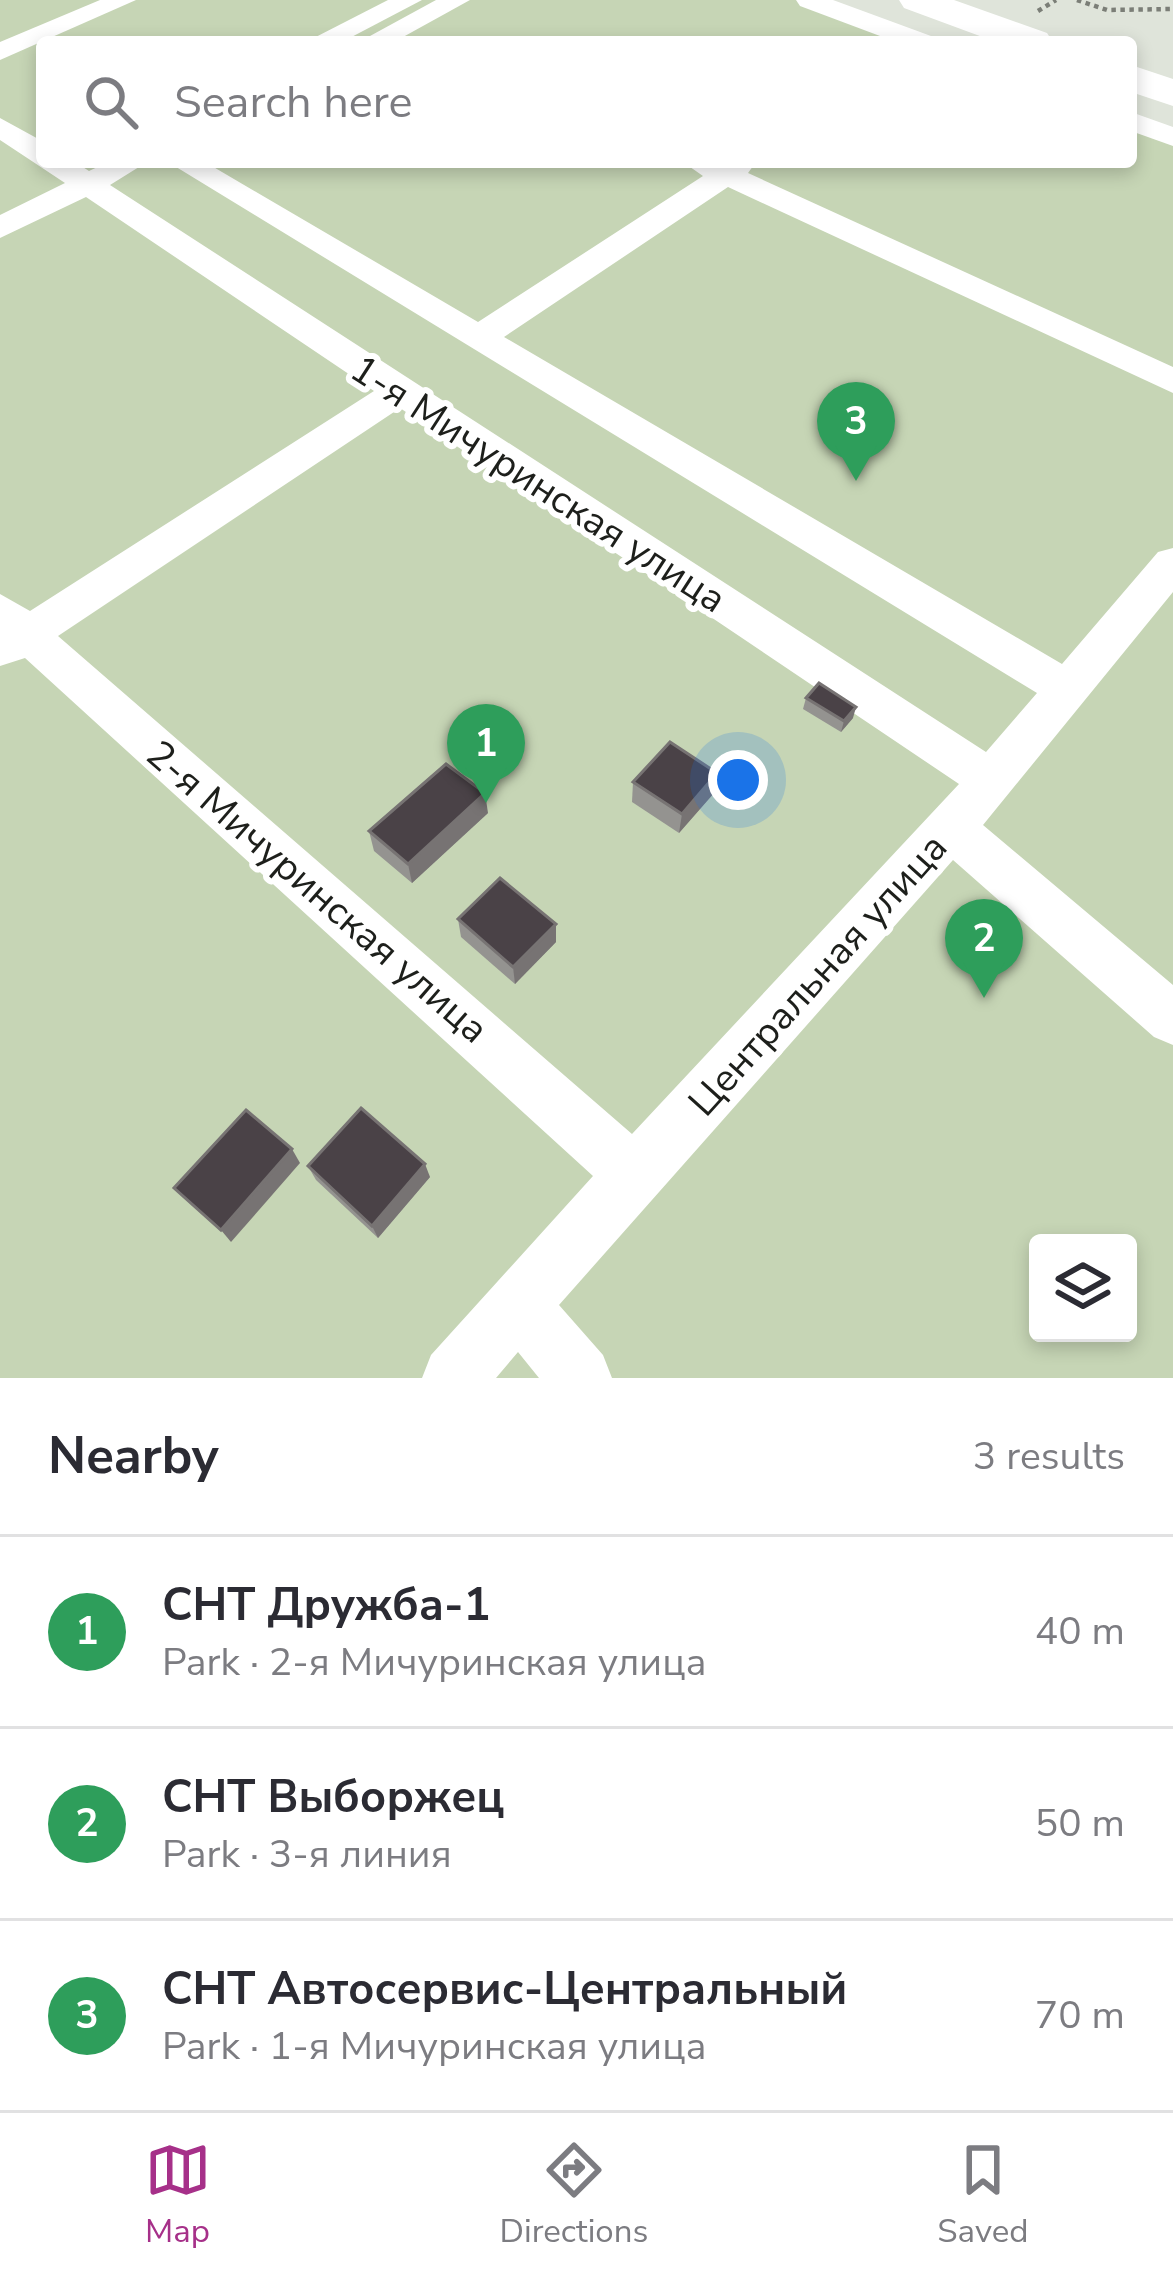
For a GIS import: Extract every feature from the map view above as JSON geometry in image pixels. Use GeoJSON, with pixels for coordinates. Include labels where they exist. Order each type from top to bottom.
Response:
{"type":"FeatureCollection","features":[{"type":"Feature","properties":{"kind":"main road"},"geometry":{"type":"LineString","coordinates":[[918,0],[1017,36]]}},
{"type":"Feature","properties":{"kind":"main road"},"geometry":{"type":"LineString","coordinates":[[1137,80],[1173,93]]}},
{"type":"Feature","properties":{"kind":"street"},"geometry":{"type":"LineString","coordinates":[[38,36],[123,0]]}},
{"type":"Feature","properties":{"kind":"street"},"geometry":{"type":"LineString","coordinates":[[338,36],[457,0]]}},
{"type":"Feature","properties":{"kind":"street"},"geometry":{"type":"LineString","coordinates":[[809,0],[906,36]]}},
{"type":"Feature","properties":{"kind":"street"},"geometry":{"type":"LineString","coordinates":[[409,12],[437,36]]}},
{"type":"Feature","properties":{"kind":"street"},"geometry":{"type":"LineString","coordinates":[[379,36],[409,12]]}},
{"type":"Feature","properties":{"kind":"street"},"geometry":{"type":"LineString","coordinates":[[0,52],[36,37]]}},
{"type":"Feature","properties":{"kind":"street"},"geometry":{"type":"LineString","coordinates":[[1137,124],[1173,137]]}},
{"type":"Feature","properties":{"kind":"street"},"geometry":{"type":"LineString","coordinates":[[0,127],[36,150]]}},
{"type":"Feature","properties":{"kind":"street","name":"1-я Мичуринская улица"},"geometry":{"type":"LineString","coordinates":[[63,168],[991,780]]}},
{"type":"Feature","properties":{"kind":"street"},"geometry":{"type":"LineString","coordinates":[[0,228],[120,168]]}},
{"type":"Feature","properties":{"kind":"street"},"geometry":{"type":"LineString","coordinates":[[193,168],[1068,688]]}},
{"type":"Feature","properties":{"kind":"street"},"geometry":{"type":"LineString","coordinates":[[479,337],[719,168]]}},
{"type":"Feature","properties":{"kind":"street"},"geometry":{"type":"LineString","coordinates":[[726,168],[1173,381]]}},
{"type":"Feature","properties":{"kind":"street"},"geometry":{"type":"LineString","coordinates":[[9,632],[398,392]]}},
{"type":"Feature","properties":{"kind":"street","name":"Центральная улица"},"geometry":{"type":"LineString","coordinates":[[454,1378],[633,1174],[951,828],[1173,563]]}},
{"type":"Feature","properties":{"kind":"street","name":"2-я Мичуринская улица"},"geometry":{"type":"LineString","coordinates":[[9,632],[557,1102],[633,1174]]}},
{"type":"Feature","properties":{"kind":"street"},"geometry":{"type":"LineString","coordinates":[[951,828],[1173,1019]]}},
{"type":"Feature","properties":{"kind":"street"},"geometry":{"type":"LineString","coordinates":[[518,1304],[580,1378]]}},
{"type":"Feature","properties":{"kind":"path"},"geometry":{"type":"LineString","coordinates":[[1077,0],[1107,10],[1173,9]]}},
{"type":"Feature","properties":{"kind":"path"},"geometry":{"type":"LineString","coordinates":[[1094,5],[1104,0]]}},
{"type":"Feature","properties":{"kind":"green space"},"geometry":{"type":"Polygon","coordinates":[[[0,0],[807,0],[905,36],[36,36],[36,168],[1137,168],[1137,124],[1173,137],[1173,1378],[0,1378],[0,0]]]}},
{"type":"Feature","properties":{"kind":"building"},"geometry":{"type":"Polygon","coordinates":[[[819,683],[856,707],[844,721],[806,698],[819,683]]]}},
{"type":"Feature","properties":{"kind":"building"},"geometry":{"type":"Polygon","coordinates":[[[670,742],[717,773],[682,814],[633,782],[670,742]]]}},
{"type":"Feature","properties":{"kind":"building"},"geometry":{"type":"Polygon","coordinates":[[[446,764],[485,793],[408,864],[369,831],[446,764]]]}},
{"type":"Feature","properties":{"kind":"building"},"geometry":{"type":"Polygon","coordinates":[[[500,878],[556,924],[513,967],[458,919],[500,878]]]}},
{"type":"Feature","properties":{"kind":"building"},"geometry":{"type":"Polygon","coordinates":[[[361,1108],[425,1164],[372,1226],[308,1166],[361,1108]]]}},
{"type":"Feature","properties":{"kind":"building"},"geometry":{"type":"Polygon","coordinates":[[[246,1110],[292,1149],[221,1230],[174,1188],[246,1110]]]}},
{"type":"Feature","properties":{"kind":"place","name":"СНТ Автосервис-Центральный"},"geometry":{"type":"Point","coordinates":[856,481]}},
{"type":"Feature","properties":{"kind":"place","name":"СНТ Дружба-1"},"geometry":{"type":"Point","coordinates":[486,803]}},
{"type":"Feature","properties":{"kind":"place","name":"СНТ Выборжец"},"geometry":{"type":"Point","coordinates":[984,998]}}]}
